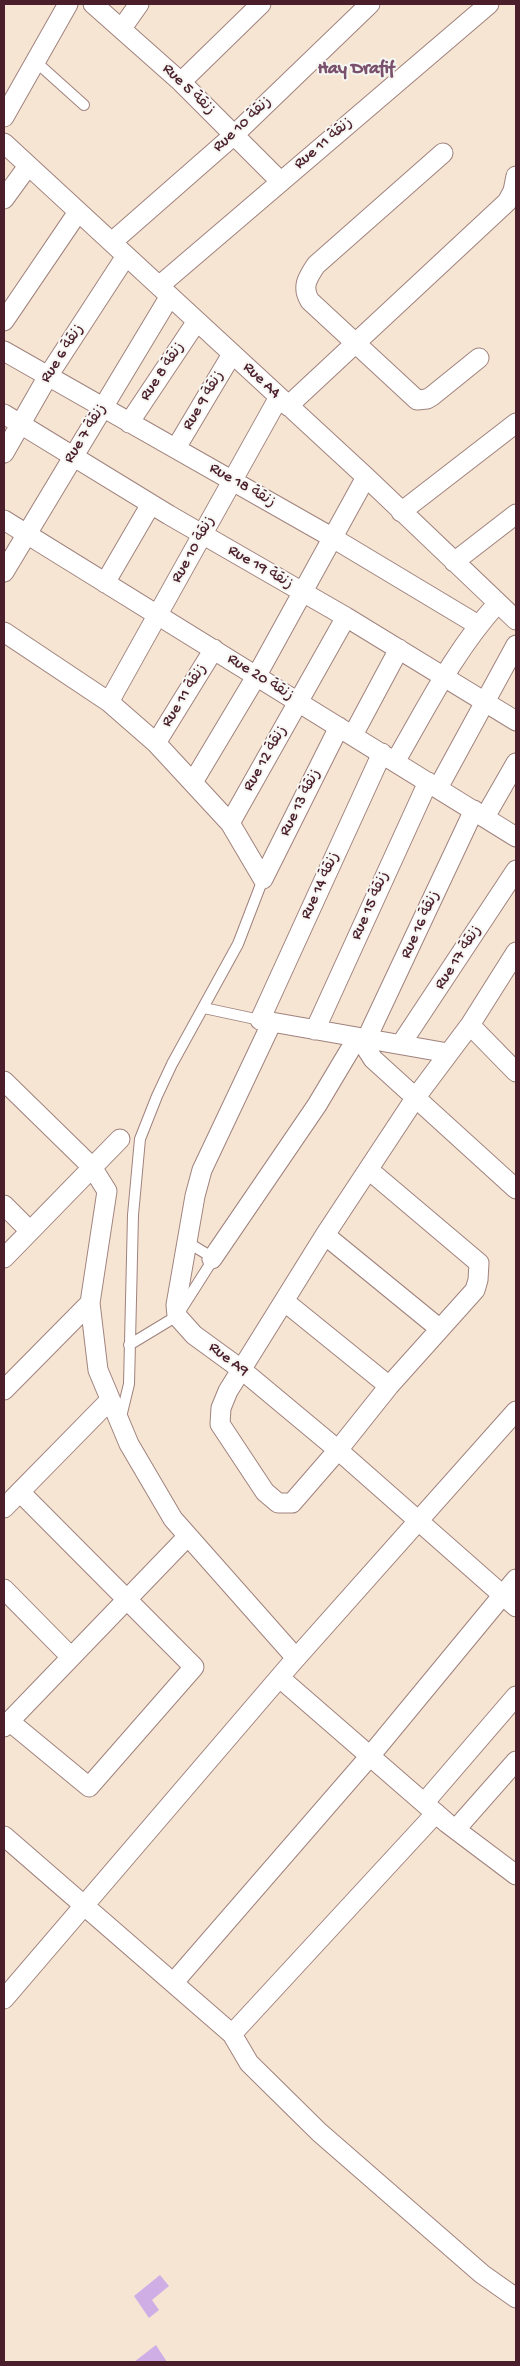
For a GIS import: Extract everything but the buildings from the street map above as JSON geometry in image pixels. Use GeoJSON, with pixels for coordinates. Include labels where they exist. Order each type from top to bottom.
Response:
{"type":"FeatureCollection","features":[{"type":"Feature","properties":{"kind":"street"},"geometry":{"type":"LineString","coordinates":[[4,117],[68,4]]}},
{"type":"Feature","properties":{"kind":"street","name":"Rue 5 زنقة"},"geometry":{"type":"LineString","coordinates":[[93,4],[181,82],[280,181]]}},
{"type":"Feature","properties":{"kind":"street"},"geometry":{"type":"LineString","coordinates":[[122,28],[139,4]]}},
{"type":"Feature","properties":{"kind":"street"},"geometry":{"type":"LineString","coordinates":[[181,82],[261,4]]}},
{"type":"Feature","properties":{"kind":"street","name":"Rue 10 زنقة"},"geometry":{"type":"LineString","coordinates":[[112,242],[234,135],[370,4]]}},
{"type":"Feature","properties":{"kind":"street","name":"Rue 11 زنقة"},"geometry":{"type":"LineString","coordinates":[[164,291],[280,181],[489,4]]}},
{"type":"Feature","properties":{"kind":"street","name":"Rue A4"},"geometry":{"type":"LineString","coordinates":[[4,143],[366,478],[454,562],[510,611]]}},
{"type":"Feature","properties":{"kind":"street"},"geometry":{"type":"LineString","coordinates":[[443,153],[316,265],[306,280],[305,288],[310,301],[417,400],[427,399],[432,396],[479,358]]}},
{"type":"Feature","properties":{"kind":"street"},"geometry":{"type":"LineString","coordinates":[[4,199],[28,166]]}},
{"type":"Feature","properties":{"kind":"street","name":"Rue 10 زنقة"},"geometry":{"type":"LineString","coordinates":[[109,702],[203,535],[231,480],[283,402],[355,342],[496,212],[515,188]]}},
{"type":"Feature","properties":{"kind":"street"},"geometry":{"type":"LineString","coordinates":[[4,321],[78,212]]}},
{"type":"Feature","properties":{"kind":"street","name":"Rue 6 زنقة"},"geometry":{"type":"LineString","coordinates":[[4,453],[48,376],[126,256]]}},
{"type":"Feature","properties":{"kind":"street","name":"Rue 7 زنقة"},"geometry":{"type":"LineString","coordinates":[[4,572],[102,408],[164,291]]}},
{"type":"Feature","properties":{"kind":"street","name":"Rue 8 زنقة"},"geometry":{"type":"LineString","coordinates":[[129,423],[197,321]]}},
{"type":"Feature","properties":{"kind":"street","name":"Rue 18 زنقة"},"geometry":{"type":"LineString","coordinates":[[4,351],[334,538],[478,625]]}},
{"type":"Feature","properties":{"kind":"street","name":"Rue 9 زنقة"},"geometry":{"type":"LineString","coordinates":[[176,448],[232,354]]}},
{"type":"Feature","properties":{"kind":"street","name":"Rue 19 زنقة"},"geometry":{"type":"LineString","coordinates":[[4,414],[203,535],[346,617],[516,721]]}},
{"type":"Feature","properties":{"kind":"street"},"geometry":{"type":"LineString","coordinates":[[401,512],[516,423]]}},
{"type":"Feature","properties":{"kind":"street"},"geometry":{"type":"LineString","coordinates":[[193,782],[257,675],[366,478]]}},
{"type":"Feature","properties":{"kind":"street"},"geometry":{"type":"LineString","coordinates":[[105,583],[151,504]]}},
{"type":"Feature","properties":{"kind":"street"},"geometry":{"type":"LineString","coordinates":[[454,562],[516,514]]}},
{"type":"Feature","properties":{"kind":"street","name":"Rue 20 زنقة"},"geometry":{"type":"LineString","coordinates":[[4,520],[516,837]]}},
{"type":"Feature","properties":{"kind":"street","name":"Rue 14 زنقة"},"geometry":{"type":"LineString","coordinates":[[266,1021],[389,757],[478,625],[510,611]]}},
{"type":"Feature","properties":{"kind":"street","name":"Rue 12 زنقة"},"geometry":{"type":"LineString","coordinates":[[230,822],[346,617]]}},
{"type":"Feature","properties":{"kind":"street"},"geometry":{"type":"LineString","coordinates":[[4,632],[109,702],[156,743],[230,822],[263,879]]}},
{"type":"Feature","properties":{"kind":"street","name":"Rue 15 زنقة"},"geometry":{"type":"LineString","coordinates":[[316,1030],[433,785],[484,702],[516,645]]}},
{"type":"Feature","properties":{"kind":"street","name":"Rue 11 زنقة"},"geometry":{"type":"LineString","coordinates":[[156,743],[214,649]]}},
{"type":"Feature","properties":{"kind":"street","name":"Rue 13 زنقة"},"geometry":{"type":"LineString","coordinates":[[263,879],[346,731],[399,649]]}},
{"type":"Feature","properties":{"kind":"street","name":"Rue 16 زنقة"},"geometry":{"type":"LineString","coordinates":[[212,1259],[362,1039],[480,814],[516,762]]}},
{"type":"Feature","properties":{"kind":"street","name":"Rue 17 زنقة"},"geometry":{"type":"LineString","coordinates":[[401,1044],[516,870]]}},
{"type":"Feature","properties":{"kind":"street"},"geometry":{"type":"LineString","coordinates":[[369,1170],[479,1264],[478,1280],[474,1290],[389,1386],[338,1450],[292,1503],[278,1503],[265,1492],[220,1424],[224,1400],[325,1235],[416,1097],[470,1025],[516,952]]}},
{"type":"Feature","properties":{"kind":"street"},"geometry":{"type":"LineString","coordinates":[[177,1316],[176,1305],[195,1196],[202,1170],[266,1021],[448,1053]]}},
{"type":"Feature","properties":{"kind":"street"},"geometry":{"type":"LineString","coordinates":[[470,1025],[516,1072]]}},
{"type":"Feature","properties":{"kind":"street"},"geometry":{"type":"LineString","coordinates":[[362,1039],[373,1059],[516,1189]]}},
{"type":"Feature","properties":{"kind":"street"},"geometry":{"type":"LineString","coordinates":[[4,1081],[92,1167],[107,1191],[90,1303],[98,1370],[129,1444],[173,1519],[296,1658]]}},
{"type":"Feature","properties":{"kind":"street"},"geometry":{"type":"LineString","coordinates":[[4,1258],[120,1139]]}},
{"type":"Feature","properties":{"kind":"street"},"geometry":{"type":"LineString","coordinates":[[4,1205],[30,1231]]}},
{"type":"Feature","properties":{"kind":"street"},"geometry":{"type":"LineString","coordinates":[[325,1235],[440,1329]]}},
{"type":"Feature","properties":{"kind":"street"},"geometry":{"type":"LineString","coordinates":[[284,1301],[389,1386]]}},
{"type":"Feature","properties":{"kind":"street"},"geometry":{"type":"LineString","coordinates":[[4,1390],[90,1303]]}},
{"type":"Feature","properties":{"kind":"street","name":"Rue A9"},"geometry":{"type":"LineString","coordinates":[[177,1316],[194,1335],[242,1370],[338,1450],[509,1600]]}},
{"type":"Feature","properties":{"kind":"street"},"geometry":{"type":"LineString","coordinates":[[4,1508],[110,1400]]}},
{"type":"Feature","properties":{"kind":"street"},"geometry":{"type":"LineString","coordinates":[[4,1999],[296,1658],[516,1411]]}},
{"type":"Feature","properties":{"kind":"street"},"geometry":{"type":"LineString","coordinates":[[20,1492],[127,1599],[194,1667],[89,1786],[7,1724],[71,1657],[127,1599],[188,1536]]}},
{"type":"Feature","properties":{"kind":"street"},"geometry":{"type":"LineString","coordinates":[[174,1982],[370,1756],[509,1600],[516,1579]]}},
{"type":"Feature","properties":{"kind":"street"},"geometry":{"type":"LineString","coordinates":[[7,1600],[71,1657]]}},
{"type":"Feature","properties":{"kind":"street"},"geometry":{"type":"LineString","coordinates":[[280,1678],[430,1808],[516,1875]]}},
{"type":"Feature","properties":{"kind":"street"},"geometry":{"type":"LineString","coordinates":[[232,2034],[430,1808],[516,1696]]}},
{"type":"Feature","properties":{"kind":"street"},"geometry":{"type":"LineString","coordinates":[[456,1829],[516,1761]]}},
{"type":"Feature","properties":{"kind":"street"},"geometry":{"type":"LineString","coordinates":[[4,1836],[232,2034],[249,2063],[319,2132],[482,2274],[516,2298]]}},
{"type":"Feature","properties":{"kind":"lane"},"geometry":{"type":"LineString","coordinates":[[36,61],[84,105]]}},
{"type":"Feature","properties":{"kind":"lane"},"geometry":{"type":"LineString","coordinates":[[120,1421],[129,1384],[133,1215],[140,1139],[157,1096],[238,944],[263,879]]}},
{"type":"Feature","properties":{"kind":"lane"},"geometry":{"type":"LineString","coordinates":[[204,1008],[266,1021]]}},
{"type":"Feature","properties":{"kind":"lane"},"geometry":{"type":"LineString","coordinates":[[129,1345],[177,1316],[212,1259],[187,1242]]}},
{"type":"Feature","properties":{"kind":"district","name":"Hay Drafif"},"geometry":{"type":"Point","coordinates":[356,70]}}]}
